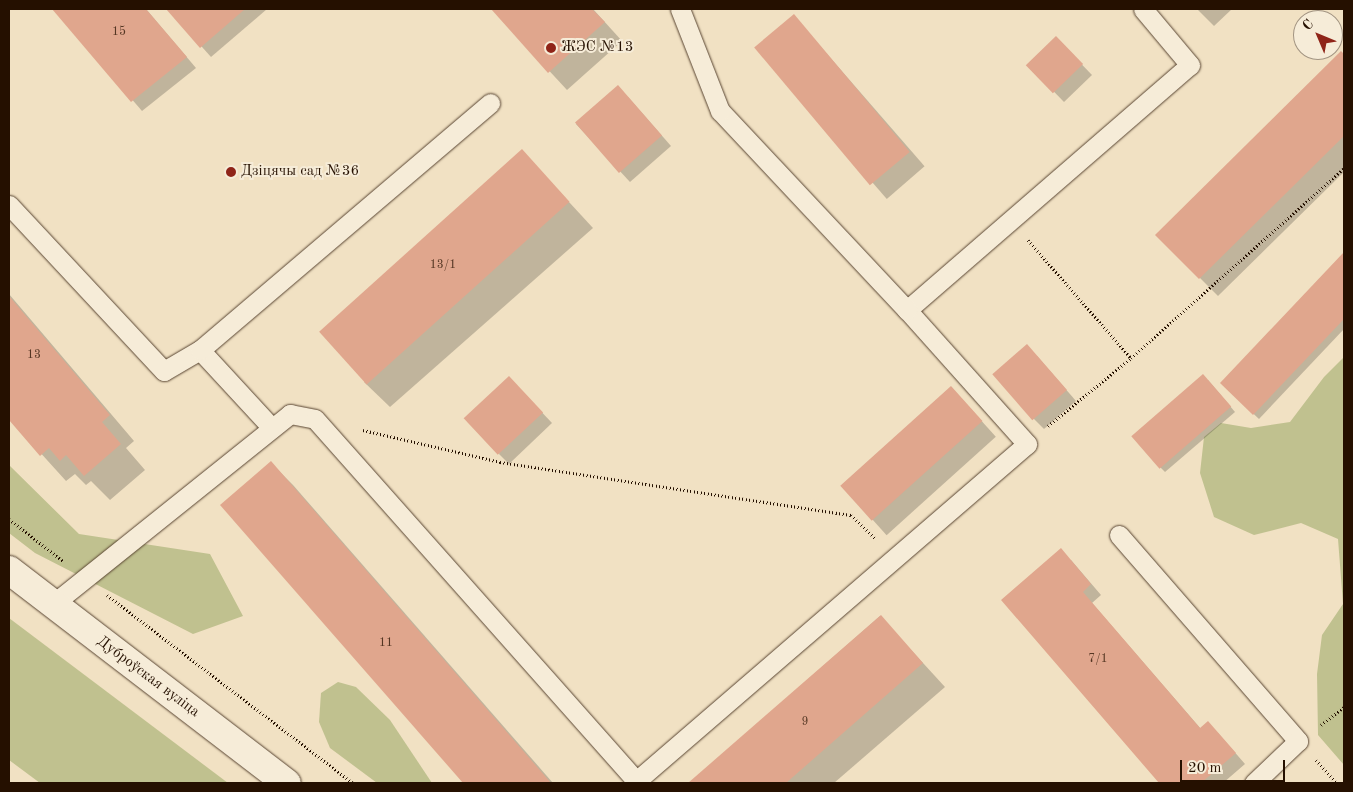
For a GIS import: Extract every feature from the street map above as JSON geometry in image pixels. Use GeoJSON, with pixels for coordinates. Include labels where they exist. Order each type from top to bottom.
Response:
{"type":"FeatureCollection","features":[{"type":"Feature","properties":{"kind":"main road","name":"Дуброўская вуліца"},"geometry":{"type":"LineString","coordinates":[[9,570],[287,783]]}},
{"type":"Feature","properties":{"kind":"lane"},"geometry":{"type":"LineString","coordinates":[[53,604],[290,414],[315,419],[635,782],[1026,444],[907,310],[720,111],[680,9]]}},
{"type":"Feature","properties":{"kind":"lane"},"geometry":{"type":"LineString","coordinates":[[907,310],[1190,65],[1143,9]]}},
{"type":"Feature","properties":{"kind":"lane"},"geometry":{"type":"LineString","coordinates":[[9,205],[164,372],[200,350],[490,103]]}},
{"type":"Feature","properties":{"kind":"lane"},"geometry":{"type":"LineString","coordinates":[[200,350],[272,428]]}},
{"type":"Feature","properties":{"kind":"lane"},"geometry":{"type":"LineString","coordinates":[[1119,535],[1298,741],[1254,783]]}},
{"type":"Feature","properties":{"kind":"path"},"geometry":{"type":"LineString","coordinates":[[1026,444],[1130,358],[1344,168]]}},
{"type":"Feature","properties":{"kind":"path"},"geometry":{"type":"LineString","coordinates":[[1011,220],[1130,358]]}},
{"type":"Feature","properties":{"kind":"path"},"geometry":{"type":"LineString","coordinates":[[361,430],[500,462],[851,515],[896,557]]}},
{"type":"Feature","properties":{"kind":"path"},"geometry":{"type":"LineString","coordinates":[[9,518],[353,783]]}},
{"type":"Feature","properties":{"kind":"green space"},"geometry":{"type":"Polygon","coordinates":[[[1344,357],[1344,765],[1318,735],[1317,674],[1322,635],[1343,604],[1338,539],[1301,523],[1254,535],[1214,517],[1200,473],[1204,437],[1221,423],[1251,428],[1290,422],[1324,377],[1344,357]]]}},
{"type":"Feature","properties":{"kind":"green space"},"geometry":{"type":"Polygon","coordinates":[[[9,465],[79,534],[210,554],[243,616],[193,634],[35,553],[9,533],[9,465]]]}},
{"type":"Feature","properties":{"kind":"green space"},"geometry":{"type":"Polygon","coordinates":[[[9,618],[228,783],[40,783],[9,760],[9,618]]]}},
{"type":"Feature","properties":{"kind":"green space"},"geometry":{"type":"Polygon","coordinates":[[[338,682],[356,687],[390,720],[432,783],[377,783],[330,748],[319,722],[321,693],[338,682]]]}},
{"type":"Feature","properties":{"kind":"building"},"geometry":{"type":"Polygon","coordinates":[[[52,9],[146,9],[187,57],[131,102],[52,9]]]}},
{"type":"Feature","properties":{"kind":"building"},"geometry":{"type":"Polygon","coordinates":[[[166,9],[245,9],[200,48],[166,9]]]}},
{"type":"Feature","properties":{"kind":"building","name":"ЖЭС №13"},"geometry":{"type":"Polygon","coordinates":[[[491,9],[592,9],[605,22],[548,73],[491,9]]]}},
{"type":"Feature","properties":{"kind":"building"},"geometry":{"type":"Polygon","coordinates":[[[794,14],[910,152],[870,185],[754,47],[794,14]]]}},
{"type":"Feature","properties":{"kind":"building"},"geometry":{"type":"Polygon","coordinates":[[[1056,36],[1083,64],[1053,93],[1026,65],[1056,36]]]}},
{"type":"Feature","properties":{"kind":"building"},"geometry":{"type":"Polygon","coordinates":[[[1344,54],[1344,136],[1199,279],[1155,235],[1332,60],[1343,60],[1344,54]]]}},
{"type":"Feature","properties":{"kind":"building"},"geometry":{"type":"Polygon","coordinates":[[[618,85],[662,136],[619,173],[575,122],[618,85]]]}},
{"type":"Feature","properties":{"kind":"building"},"geometry":{"type":"Polygon","coordinates":[[[522,149],[570,202],[367,384],[319,332],[522,149]]]}},
{"type":"Feature","properties":{"kind":"building"},"geometry":{"type":"Polygon","coordinates":[[[1344,252],[1344,319],[1253,415],[1220,383],[1344,252]]]}},
{"type":"Feature","properties":{"kind":"building"},"geometry":{"type":"Polygon","coordinates":[[[9,296],[110,415],[102,422],[121,444],[84,476],[66,455],[60,461],[49,448],[40,456],[9,420],[9,296]]]}},
{"type":"Feature","properties":{"kind":"building"},"geometry":{"type":"Polygon","coordinates":[[[1027,344],[1067,390],[1032,420],[992,374],[1027,344]]]}},
{"type":"Feature","properties":{"kind":"building"},"geometry":{"type":"Polygon","coordinates":[[[1203,374],[1231,406],[1160,469],[1131,436],[1203,374]]]}},
{"type":"Feature","properties":{"kind":"building"},"geometry":{"type":"Polygon","coordinates":[[[509,376],[543,413],[498,455],[464,418],[509,376]]]}},
{"type":"Feature","properties":{"kind":"building"},"geometry":{"type":"Polygon","coordinates":[[[951,386],[982,421],[872,521],[840,486],[951,386]]]}},
{"type":"Feature","properties":{"kind":"building"},"geometry":{"type":"Polygon","coordinates":[[[271,461],[551,783],[463,783],[220,505],[271,461]]]}},
{"type":"Feature","properties":{"kind":"building"},"geometry":{"type":"Polygon","coordinates":[[[1061,548],[1091,584],[1083,592],[1200,728],[1208,721],[1236,753],[1201,783],[1159,783],[1001,600],[1061,548]]]}},
{"type":"Feature","properties":{"kind":"building"},"geometry":{"type":"Polygon","coordinates":[[[881,615],[923,663],[786,783],[688,783],[881,615]]]}},
{"type":"Feature","properties":{"kind":"place","name":"ЖЭС №13"},"geometry":{"type":"Point","coordinates":[551,48]}},
{"type":"Feature","properties":{"kind":"place","name":"Дзіцячы сад №36"},"geometry":{"type":"Point","coordinates":[231,172]}}]}
